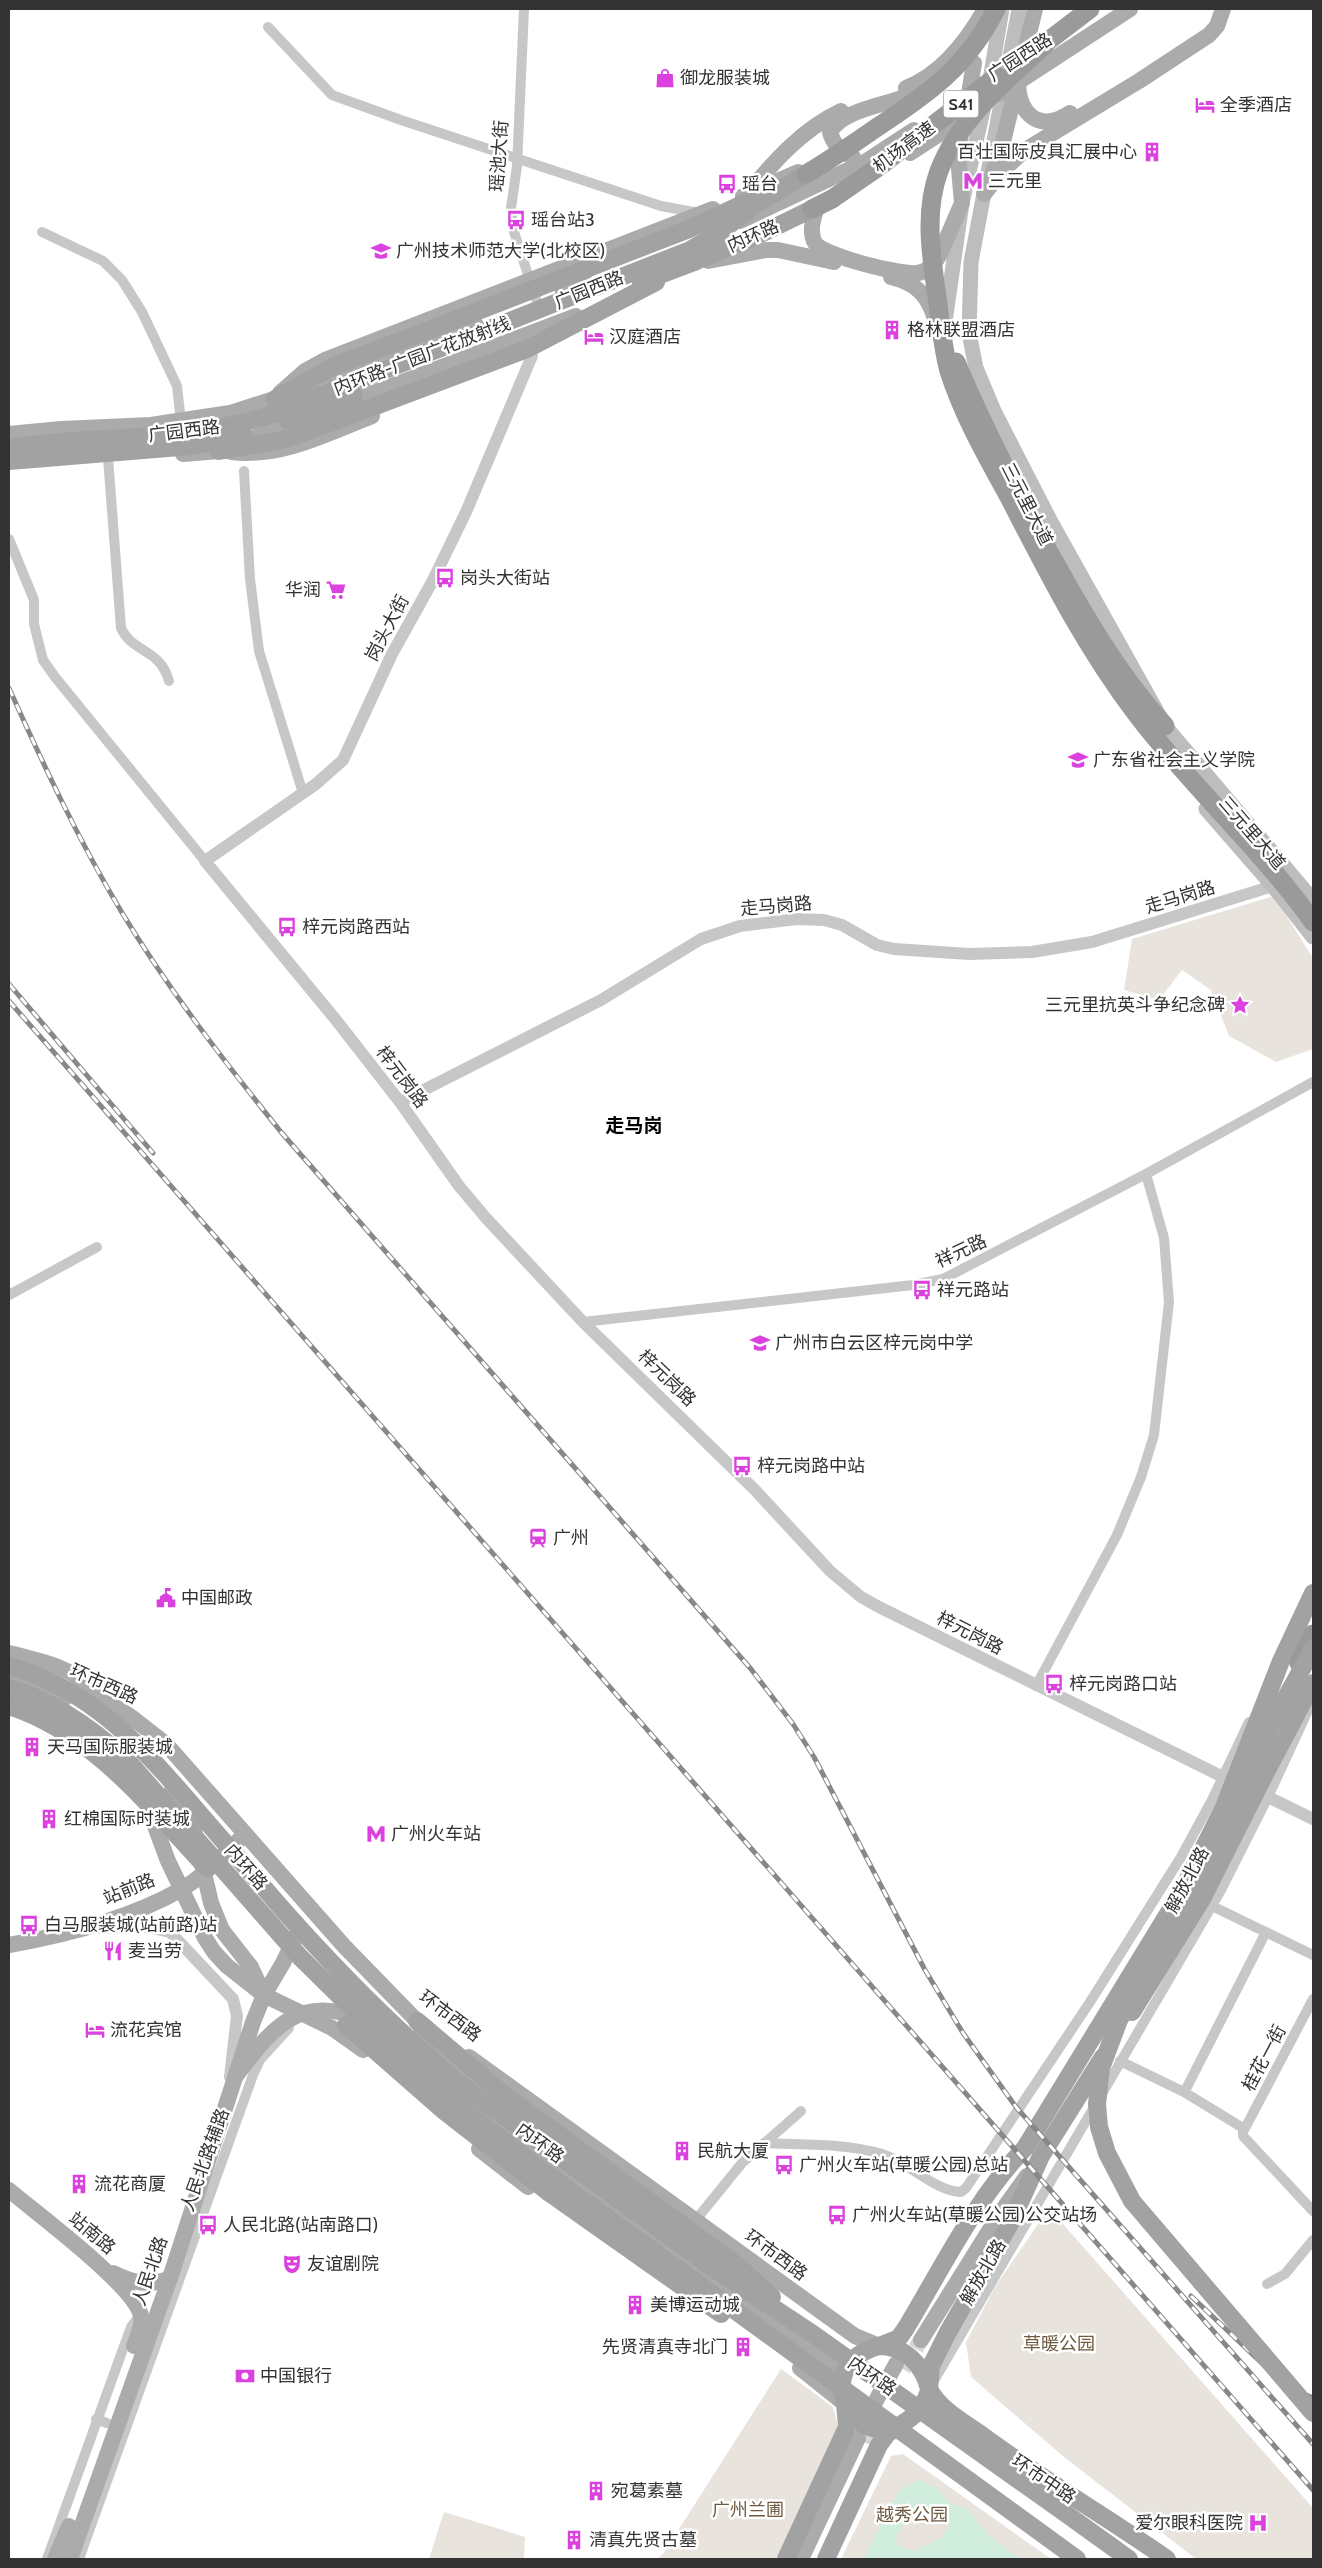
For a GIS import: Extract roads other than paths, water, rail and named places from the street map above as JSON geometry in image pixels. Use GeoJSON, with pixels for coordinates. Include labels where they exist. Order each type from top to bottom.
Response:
{"type":"FeatureCollection","features":[{"type":"Feature","properties":{"kind":"highway"},"geometry":{"type":"LineString","coordinates":[[275,399],[334,366],[689,229],[806,174],[918,101],[944,80],[979,40],[996,9]]}},
{"type":"Feature","properties":{"kind":"highway","name":"机场高速"},"geometry":{"type":"LineString","coordinates":[[814,209],[872,172],[994,79],[1045,45],[1090,9]]}},
{"type":"Feature","properties":{"kind":"highway"},"geometry":{"type":"LineString","coordinates":[[1045,45],[978,110],[955,140],[944,159],[935,182],[930,214],[934,274],[946,358],[963,406],[1071,616],[1111,678],[1140,718],[1313,922]]}},
{"type":"Feature","properties":{"kind":"highway","name":"内环路-广园广花放射线"},"geometry":{"type":"LineString","coordinates":[[11,439],[44,444],[186,434],[229,427],[270,415],[690,250],[719,232],[755,205],[806,174]]}},
{"type":"Feature","properties":{"kind":"highway","name":"内环路"},"geometry":{"type":"LineString","coordinates":[[701,262],[814,209]]}},
{"type":"Feature","properties":{"kind":"highway"},"geometry":{"type":"LineString","coordinates":[[218,451],[283,440],[527,349],[701,262]]}},
{"type":"Feature","properties":{"kind":"highway","name":"内环路-广园广花放射线"},"geometry":{"type":"LineString","coordinates":[[13,465],[192,446],[253,433],[315,411],[701,262]]}},
{"type":"Feature","properties":{"kind":"highway"},"geometry":{"type":"LineString","coordinates":[[934,274],[949,342],[972,401],[1009,477],[1088,623],[1138,695],[1165,726]]}},
{"type":"Feature","properties":{"kind":"highway","name":"解放北路"},"geometry":{"type":"LineString","coordinates":[[879,2346],[899,2338],[902,2334],[986,2195],[1001,2173],[1025,2148],[1182,1891],[1224,1807],[1272,1686],[1313,1593]]}},
{"type":"Feature","properties":{"kind":"highway"},"geometry":{"type":"LineString","coordinates":[[1313,1634],[1213,1853],[1115,2028],[1101,2068],[1098,2110],[1099,2127],[1107,2153],[1132,2201],[1313,2413]]}},
{"type":"Feature","properties":{"kind":"highway"},"geometry":{"type":"LineString","coordinates":[[1270,1726],[1313,1648]]}},
{"type":"Feature","properties":{"kind":"highway","name":"内环路"},"geometry":{"type":"LineString","coordinates":[[9,1666],[63,1689],[122,1729],[165,1773],[329,1960],[432,2061],[512,2124],[703,2267],[817,2340],[1062,2517],[1129,2559]]}},
{"type":"Feature","properties":{"kind":"highway","name":"解放北路"},"geometry":{"type":"LineString","coordinates":[[929,2389],[932,2366],[936,2356],[1012,2222],[1041,2156],[1191,1919],[1230,1847],[1264,1774],[1313,1683]]}},
{"type":"Feature","properties":{"kind":"highway","name":"内环路"},"geometry":{"type":"LineString","coordinates":[[9,1688],[32,1696],[69,1715],[97,1734],[127,1760],[300,1957],[401,2055],[479,2122],[816,2371],[1078,2559]]}},
{"type":"Feature","properties":{"kind":"highway"},"geometry":{"type":"LineString","coordinates":[[9,1706],[56,1727],[105,1761],[216,1877],[300,1957]]}},
{"type":"Feature","properties":{"kind":"highway"},"geometry":{"type":"LineString","coordinates":[[417,2020],[507,2096],[737,2265],[817,2340]]}},
{"type":"Feature","properties":{"kind":"highway"},"geometry":{"type":"LineString","coordinates":[[346,2025],[464,2128],[548,2192],[688,2292],[741,2327],[816,2371]]}},
{"type":"Feature","properties":{"kind":"highway"},"geometry":{"type":"LineString","coordinates":[[703,2267],[1062,2517],[1113,2559]]}},
{"type":"Feature","properties":{"kind":"highway"},"geometry":{"type":"LineString","coordinates":[[786,2559],[847,2428],[842,2391],[844,2374],[849,2363],[858,2354],[879,2346],[894,2348],[910,2357],[921,2369],[929,2389],[925,2400],[914,2415],[887,2434],[879,2444],[826,2559]]}},
{"type":"Feature","properties":{"kind":"highway","name":"环市中路"},"geometry":{"type":"LineString","coordinates":[[929,2389],[935,2398],[954,2415],[1049,2483],[1167,2559]]}},
{"type":"Feature","properties":{"kind":"highway"},"geometry":{"type":"LineString","coordinates":[[845,2404],[852,2416],[865,2425],[881,2429],[897,2427],[1078,2559]]}},
{"type":"Feature","properties":{"kind":"highway"},"geometry":{"type":"LineString","coordinates":[[1049,2483],[1151,2559]]}},
{"type":"Feature","properties":{"kind":"main road"},"geometry":{"type":"LineString","coordinates":[[748,193],[776,158],[823,121],[846,109],[913,86],[938,69],[967,38],[985,9]]}},
{"type":"Feature","properties":{"kind":"main road","name":"三元里大道"},"geometry":{"type":"LineString","coordinates":[[1002,9],[988,88],[962,203],[950,284],[942,359],[950,388],[980,454],[1031,555],[1095,669],[1145,738],[1273,886],[1313,937]]}},
{"type":"Feature","properties":{"kind":"main road","name":"三元里大道"},"geometry":{"type":"LineString","coordinates":[[1019,9],[974,241],[969,286],[969,333],[976,368],[994,411],[1060,539],[1165,726],[1313,900]]}},
{"type":"Feature","properties":{"kind":"main road","name":"广园西路"},"geometry":{"type":"LineString","coordinates":[[11,439],[181,422],[230,414],[327,382],[564,292],[784,202],[865,162],[1101,9]]}},
{"type":"Feature","properties":{"kind":"main road","name":"广园西路"},"geometry":{"type":"LineString","coordinates":[[814,209],[874,176],[1130,9]]}},
{"type":"Feature","properties":{"kind":"main road"},"geometry":{"type":"LineString","coordinates":[[1018,80],[1018,97],[1027,112],[1040,121],[1055,121],[1110,89],[1202,29],[1209,23],[1213,9]]}},
{"type":"Feature","properties":{"kind":"main road"},"geometry":{"type":"LineString","coordinates":[[984,194],[1002,171],[1025,150],[1139,81],[1209,35],[1217,26],[1223,9]]}},
{"type":"Feature","properties":{"kind":"main road"},"geometry":{"type":"LineString","coordinates":[[984,194],[1002,146],[1032,13]]}},
{"type":"Feature","properties":{"kind":"main road"},"geometry":{"type":"LineString","coordinates":[[814,209],[812,234],[815,242],[824,250],[874,266],[917,273],[928,269],[935,262],[962,203],[958,157],[975,67],[970,58],[963,56],[932,83],[914,94],[861,111],[838,122],[830,132],[835,144],[849,156],[865,162]]}},
{"type":"Feature","properties":{"kind":"main road"},"geometry":{"type":"LineString","coordinates":[[275,399],[295,378],[326,360],[703,214],[748,193],[810,169],[865,162]]}},
{"type":"Feature","properties":{"kind":"main road"},"geometry":{"type":"LineString","coordinates":[[564,292],[608,250]]}},
{"type":"Feature","properties":{"kind":"main road","name":"广园西路"},"geometry":{"type":"LineString","coordinates":[[13,465],[218,451],[663,282],[701,262],[752,251],[778,250],[828,260],[907,282],[923,293],[930,302],[942,359]]}},
{"type":"Feature","properties":{"kind":"main road"},"geometry":{"type":"LineString","coordinates":[[218,451],[259,454],[286,448],[532,356],[593,323],[632,294]]}},
{"type":"Feature","properties":{"kind":"main road"},"geometry":{"type":"LineString","coordinates":[[463,359],[512,362]]}},
{"type":"Feature","properties":{"kind":"main road"},"geometry":{"type":"LineString","coordinates":[[11,439],[9,451],[13,465]]}},
{"type":"Feature","properties":{"kind":"main road"},"geometry":{"type":"LineString","coordinates":[[1264,1774],[1282,1717],[1313,1648]]}},
{"type":"Feature","properties":{"kind":"main road"},"geometry":{"type":"LineString","coordinates":[[9,1653],[57,1666],[71,1687],[98,1720],[148,1762],[166,1782],[187,1815],[194,1830],[211,1903],[222,1930],[251,1967],[264,1995]]}},
{"type":"Feature","properties":{"kind":"main road","name":"环市西路"},"geometry":{"type":"LineString","coordinates":[[9,1674],[71,1687],[109,1704],[153,1733],[194,1776],[344,1946],[417,2020],[515,2089],[816,2309],[855,2336],[879,2346]]}},
{"type":"Feature","properties":{"kind":"main road"},"geometry":{"type":"LineString","coordinates":[[57,1716],[71,1687]]}},
{"type":"Feature","properties":{"kind":"main road"},"geometry":{"type":"LineString","coordinates":[[9,1698],[57,1716],[74,1726],[121,1765],[140,1789],[168,1861],[205,1938],[214,1952],[227,1966],[264,1995],[305,2014],[354,2043],[502,2168],[606,2243],[621,2252],[670,2270]]}},
{"type":"Feature","properties":{"kind":"main road"},"geometry":{"type":"LineString","coordinates":[[9,1712],[74,1726]]}},
{"type":"Feature","properties":{"kind":"main road"},"geometry":{"type":"LineString","coordinates":[[148,1762],[194,1776]]}},
{"type":"Feature","properties":{"kind":"main road"},"geometry":{"type":"LineString","coordinates":[[166,1782],[211,1795]]}},
{"type":"Feature","properties":{"kind":"main road"},"geometry":{"type":"LineString","coordinates":[[187,1815],[211,1795]]}},
{"type":"Feature","properties":{"kind":"main road","name":"站前路"},"geometry":{"type":"LineString","coordinates":[[9,1945],[122,1915],[182,1889],[204,1873],[245,1834]]}},
{"type":"Feature","properties":{"kind":"main road","name":"人民北路"},"geometry":{"type":"LineString","coordinates":[[70,2559],[143,2368],[170,2278],[200,2203],[227,2104],[264,1995],[294,1942],[303,1900]]}},
{"type":"Feature","properties":{"kind":"main road"},"geometry":{"type":"LineString","coordinates":[[344,1946],[337,1944],[328,1949],[326,1962],[330,1971],[394,2036],[479,2110],[680,2256],[703,2267],[717,2283],[736,2297],[817,2340],[848,2346],[879,2346]]}},
{"type":"Feature","properties":{"kind":"main road"},"geometry":{"type":"LineString","coordinates":[[236,2076],[264,2040],[280,2024],[305,2014],[328,2011],[347,2015],[394,2036]]}},
{"type":"Feature","properties":{"kind":"main road"},"geometry":{"type":"LineString","coordinates":[[305,2014],[394,2036]]}},
{"type":"Feature","properties":{"kind":"main road"},"geometry":{"type":"LineString","coordinates":[[417,2020],[423,2034],[437,2051],[495,2098],[746,2280],[817,2340],[844,2374]]}},
{"type":"Feature","properties":{"kind":"main road"},"geometry":{"type":"LineString","coordinates":[[346,2025],[372,2040],[512,2156],[706,2296],[845,2404]]}},
{"type":"Feature","properties":{"kind":"main road","name":"解放北路"},"geometry":{"type":"LineString","coordinates":[[1025,2148],[988,2218],[917,2338],[1041,2156]]}},
{"type":"Feature","properties":{"kind":"main road","name":"站南路"},"geometry":{"type":"LineString","coordinates":[[9,2190],[104,2268],[129,2296],[141,2314]]}},
{"type":"Feature","properties":{"kind":"main road"},"geometry":{"type":"LineString","coordinates":[[670,2270],[680,2256]]}},
{"type":"Feature","properties":{"kind":"main road"},"geometry":{"type":"LineString","coordinates":[[688,2283],[703,2267]]}},
{"type":"Feature","properties":{"kind":"main road"},"geometry":{"type":"LineString","coordinates":[[104,2268],[135,2283],[153,2284],[170,2278]]}},
{"type":"Feature","properties":{"kind":"main road"},"geometry":{"type":"LineString","coordinates":[[746,2280],[787,2287]]}},
{"type":"Feature","properties":{"kind":"main road"},"geometry":{"type":"LineString","coordinates":[[706,2296],[717,2283]]}},
{"type":"Feature","properties":{"kind":"main road"},"geometry":{"type":"LineString","coordinates":[[725,2311],[736,2297]]}},
{"type":"Feature","properties":{"kind":"main road"},"geometry":{"type":"LineString","coordinates":[[816,2309],[831,2328],[817,2340]]}},
{"type":"Feature","properties":{"kind":"main road","name":"人民北路"},"geometry":{"type":"LineString","coordinates":[[55,2559],[102,2421],[140,2330],[141,2314]]}},
{"type":"Feature","properties":{"kind":"main road"},"geometry":{"type":"LineString","coordinates":[[876,2411],[900,2367]]}},
{"type":"Feature","properties":{"kind":"main road"},"geometry":{"type":"LineString","coordinates":[[801,2559],[862,2441],[812,2559]]}},
{"type":"Feature","properties":{"kind":"street","name":"瑶池大街"},"geometry":{"type":"LineString","coordinates":[[524,9],[516,159],[511,208],[512,222],[537,302]]}},
{"type":"Feature","properties":{"kind":"street"},"geometry":{"type":"LineString","coordinates":[[975,67],[991,9]]}},
{"type":"Feature","properties":{"kind":"street"},"geometry":{"type":"LineString","coordinates":[[268,27],[332,95],[516,159],[662,206],[703,214]]}},
{"type":"Feature","properties":{"kind":"street"},"geometry":{"type":"LineString","coordinates":[[42,232],[103,261],[122,280],[142,312],[177,386],[181,422]]}},
{"type":"Feature","properties":{"kind":"street"},"geometry":{"type":"LineString","coordinates":[[655,256],[664,272],[663,282]]}},
{"type":"Feature","properties":{"kind":"street","name":"岗头大街"},"geometry":{"type":"LineString","coordinates":[[205,861],[303,793],[333,770],[347,753],[392,654],[432,582],[466,512],[532,356]]}},
{"type":"Feature","properties":{"kind":"street"},"geometry":{"type":"LineString","coordinates":[[108,458],[121,628],[124,636],[165,666],[169,681]]}},
{"type":"Feature","properties":{"kind":"street"},"geometry":{"type":"LineString","coordinates":[[244,471],[250,578],[259,651],[303,793]]}},
{"type":"Feature","properties":{"kind":"street"},"geometry":{"type":"LineString","coordinates":[[9,539],[34,600],[34,624],[43,660],[54,678],[205,861]]}},
{"type":"Feature","properties":{"kind":"street","name":"梓元岗路"},"geometry":{"type":"LineString","coordinates":[[205,861],[336,1020],[400,1102],[470,1200],[583,1322],[702,1435],[842,1583],[879,1606],[1036,1686],[1223,1777]]}},
{"type":"Feature","properties":{"kind":"street","name":"走马岗路"},"geometry":{"type":"LineString","coordinates":[[400,1102],[608,997],[694,942],[716,932],[740,926],[797,919],[824,920],[842,925],[877,945],[894,949],[969,954],[1032,952],[1092,942],[1273,886]]}},
{"type":"Feature","properties":{"kind":"street","name":"祥元路"},"geometry":{"type":"LineString","coordinates":[[583,1322],[943,1279],[1146,1174],[1313,1082]]}},
{"type":"Feature","properties":{"kind":"street"},"geometry":{"type":"LineString","coordinates":[[1036,1686],[1117,1535],[1141,1477],[1154,1435],[1169,1302],[1164,1238],[1146,1174]]}},
{"type":"Feature","properties":{"kind":"street"},"geometry":{"type":"LineString","coordinates":[[9,1295],[97,1248]]}},
{"type":"Feature","properties":{"kind":"street"},"geometry":{"type":"LineString","coordinates":[[764,2143],[871,2151],[894,2159],[946,2189],[961,2192],[966,2188],[1148,1911],[1193,1836],[1256,1708],[1272,1686]]}},
{"type":"Feature","properties":{"kind":"street"},"geometry":{"type":"LineString","coordinates":[[929,2389],[1212,1906],[1268,1797],[1313,1700]]}},
{"type":"Feature","properties":{"kind":"street"},"geometry":{"type":"LineString","coordinates":[[1268,1797],[1313,1819]]}},
{"type":"Feature","properties":{"kind":"street"},"geometry":{"type":"LineString","coordinates":[[1212,1906],[1313,1955]]}},
{"type":"Feature","properties":{"kind":"street"},"geometry":{"type":"LineString","coordinates":[[71,1930],[142,1926],[170,1932],[228,1992],[236,2007],[237,2016],[227,2104]]}},
{"type":"Feature","properties":{"kind":"street"},"geometry":{"type":"LineString","coordinates":[[1187,2087],[1266,1932]]}},
{"type":"Feature","properties":{"kind":"street","name":"桂花一街"},"geometry":{"type":"LineString","coordinates":[[1243,2132],[1313,1999]]}},
{"type":"Feature","properties":{"kind":"street","name":"人民北路辅路"},"geometry":{"type":"LineString","coordinates":[[79,2559],[200,2203],[260,2060],[305,2014]]}},
{"type":"Feature","properties":{"kind":"street"},"geometry":{"type":"LineString","coordinates":[[1120,2061],[1184,2092],[1243,2128],[1242,2136],[1313,2211]]}},
{"type":"Feature","properties":{"kind":"street"},"geometry":{"type":"LineString","coordinates":[[695,2221],[724,2183],[764,2143],[801,2111]]}},
{"type":"Feature","properties":{"kind":"street"},"geometry":{"type":"LineString","coordinates":[[1267,2284],[1285,2274],[1313,2240]]}},
{"type":"Feature","properties":{"kind":"street"},"geometry":{"type":"LineString","coordinates":[[47,2559],[102,2421]]}},
{"type":"Feature","properties":{"kind":"tunnel"},"geometry":{"type":"LineString","coordinates":[[903,2369],[921,2340]]}},
{"type":"Feature","properties":{"kind":"tunnel"},"geometry":{"type":"LineString","coordinates":[[866,2443],[879,2416]]}},
{"type":"Feature","properties":{"kind":"railway"},"geometry":{"type":"LineString","coordinates":[[9,688],[62,801],[105,884],[139,940],[197,1024],[281,1132],[751,1669],[793,1724],[814,1757],[925,1970],[963,2033],[1016,2107],[1313,2444]]}},
{"type":"Feature","properties":{"kind":"railway"},"geometry":{"type":"LineString","coordinates":[[9,984],[153,1153]]}},
{"type":"Feature","properties":{"kind":"railway"},"geometry":{"type":"LineString","coordinates":[[9,1001],[1313,2490]]}},
{"type":"Feature","properties":{"kind":"railway"},"geometry":{"type":"LineString","coordinates":[[1191,2296],[1286,2386],[1313,2398]]}},
{"type":"Feature","properties":{"kind":"place","name":"御龙服装城"},"geometry":{"type":"Point","coordinates":[665,78]}},
{"type":"Feature","properties":{"kind":"place","name":"全季酒店"},"geometry":{"type":"Point","coordinates":[1205,105]}},
{"type":"Feature","properties":{"kind":"place","name":"百壮国际皮具汇展中心"},"geometry":{"type":"Point","coordinates":[1152,152]}},
{"type":"Feature","properties":{"kind":"place","name":"三元里"},"geometry":{"type":"Point","coordinates":[973,181]}},
{"type":"Feature","properties":{"kind":"place","name":"瑶台"},"geometry":{"type":"Point","coordinates":[727,184]}},
{"type":"Feature","properties":{"kind":"place","name":"瑶台站3"},"geometry":{"type":"Point","coordinates":[516,220]}},
{"type":"Feature","properties":{"kind":"place","name":"广州技术师范大学(北校区)"},"geometry":{"type":"Point","coordinates":[381,251]}},
{"type":"Feature","properties":{"kind":"place","name":"格林联盟酒店"},"geometry":{"type":"Point","coordinates":[892,330]}},
{"type":"Feature","properties":{"kind":"place","name":"汉庭酒店"},"geometry":{"type":"Point","coordinates":[594,337]}},
{"type":"Feature","properties":{"kind":"place","name":"岗头大街站"},"geometry":{"type":"Point","coordinates":[445,578]}},
{"type":"Feature","properties":{"kind":"place","name":"华润"},"geometry":{"type":"Point","coordinates":[336,590]}},
{"type":"Feature","properties":{"kind":"place","name":"广东省社会主义学院"},"geometry":{"type":"Point","coordinates":[1078,760]}},
{"type":"Feature","properties":{"kind":"place","name":"梓元岗路西站"},"geometry":{"type":"Point","coordinates":[287,927]}},
{"type":"Feature","properties":{"kind":"place","name":"三元里抗英斗争纪念碑"},"geometry":{"type":"Point","coordinates":[1240,1005]}},
{"type":"Feature","properties":{"kind":"place","name":"祥元路站"},"geometry":{"type":"Point","coordinates":[922,1290]}},
{"type":"Feature","properties":{"kind":"place","name":"广州市白云区梓元岗中学"},"geometry":{"type":"Point","coordinates":[760,1343]}},
{"type":"Feature","properties":{"kind":"place","name":"梓元岗路中站"},"geometry":{"type":"Point","coordinates":[742,1466]}},
{"type":"Feature","properties":{"kind":"place","name":"广州"},"geometry":{"type":"Point","coordinates":[538,1538]}},
{"type":"Feature","properties":{"kind":"place","name":"中国邮政"},"geometry":{"type":"Point","coordinates":[166,1598]}},
{"type":"Feature","properties":{"kind":"place","name":"梓元岗路口站"},"geometry":{"type":"Point","coordinates":[1054,1684]}},
{"type":"Feature","properties":{"kind":"place","name":"天马国际服装城"},"geometry":{"type":"Point","coordinates":[32,1747]}},
{"type":"Feature","properties":{"kind":"place","name":"红棉国际时装城"},"geometry":{"type":"Point","coordinates":[49,1819]}},
{"type":"Feature","properties":{"kind":"place","name":"广州火车站"},"geometry":{"type":"Point","coordinates":[376,1834]}},
{"type":"Feature","properties":{"kind":"place","name":"白马服装城(站前路)站"},"geometry":{"type":"Point","coordinates":[29,1925]}},
{"type":"Feature","properties":{"kind":"place","name":"麦当劳"},"geometry":{"type":"Point","coordinates":[113,1951]}},
{"type":"Feature","properties":{"kind":"place","name":"流花宾馆"},"geometry":{"type":"Point","coordinates":[95,2030]}},
{"type":"Feature","properties":{"kind":"place","name":"民航大厦"},"geometry":{"type":"Point","coordinates":[682,2151]}},
{"type":"Feature","properties":{"kind":"place","name":"广州火车站(草暖公园)总站"},"geometry":{"type":"Point","coordinates":[784,2165]}},
{"type":"Feature","properties":{"kind":"place","name":"流花商厦"},"geometry":{"type":"Point","coordinates":[79,2184]}},
{"type":"Feature","properties":{"kind":"place","name":"广州火车站(草暖公园)公交站场"},"geometry":{"type":"Point","coordinates":[837,2215]}},
{"type":"Feature","properties":{"kind":"place","name":"人民北路(站南路口)"},"geometry":{"type":"Point","coordinates":[208,2225]}},
{"type":"Feature","properties":{"kind":"place","name":"友谊剧院"},"geometry":{"type":"Point","coordinates":[292,2264]}},
{"type":"Feature","properties":{"kind":"place","name":"美博运动城"},"geometry":{"type":"Point","coordinates":[635,2305]}},
{"type":"Feature","properties":{"kind":"place","name":"先贤清真寺北门"},"geometry":{"type":"Point","coordinates":[743,2347]}},
{"type":"Feature","properties":{"kind":"place","name":"中国银行"},"geometry":{"type":"Point","coordinates":[245,2376]}},
{"type":"Feature","properties":{"kind":"place","name":"宛葛素墓"},"geometry":{"type":"Point","coordinates":[596,2491]}},
{"type":"Feature","properties":{"kind":"place","name":"爱尔眼科医院"},"geometry":{"type":"Point","coordinates":[1258,2523]}},
{"type":"Feature","properties":{"kind":"place","name":"清真先贤古墓"},"geometry":{"type":"Point","coordinates":[574,2540]}},
{"type":"Feature","properties":{"kind":"district","name":"走马岗"},"geometry":{"type":"Point","coordinates":[634,1125]}},
{"type":"Feature","properties":{"kind":"park label","name":"草暖公园"},"geometry":{"type":"Point","coordinates":[1059,2344]}},
{"type":"Feature","properties":{"kind":"park label","name":"广州兰圃"},"geometry":{"type":"Point","coordinates":[748,2510]}},
{"type":"Feature","properties":{"kind":"park label","name":"越秀公园"},"geometry":{"type":"Point","coordinates":[912,2515]}}]}
